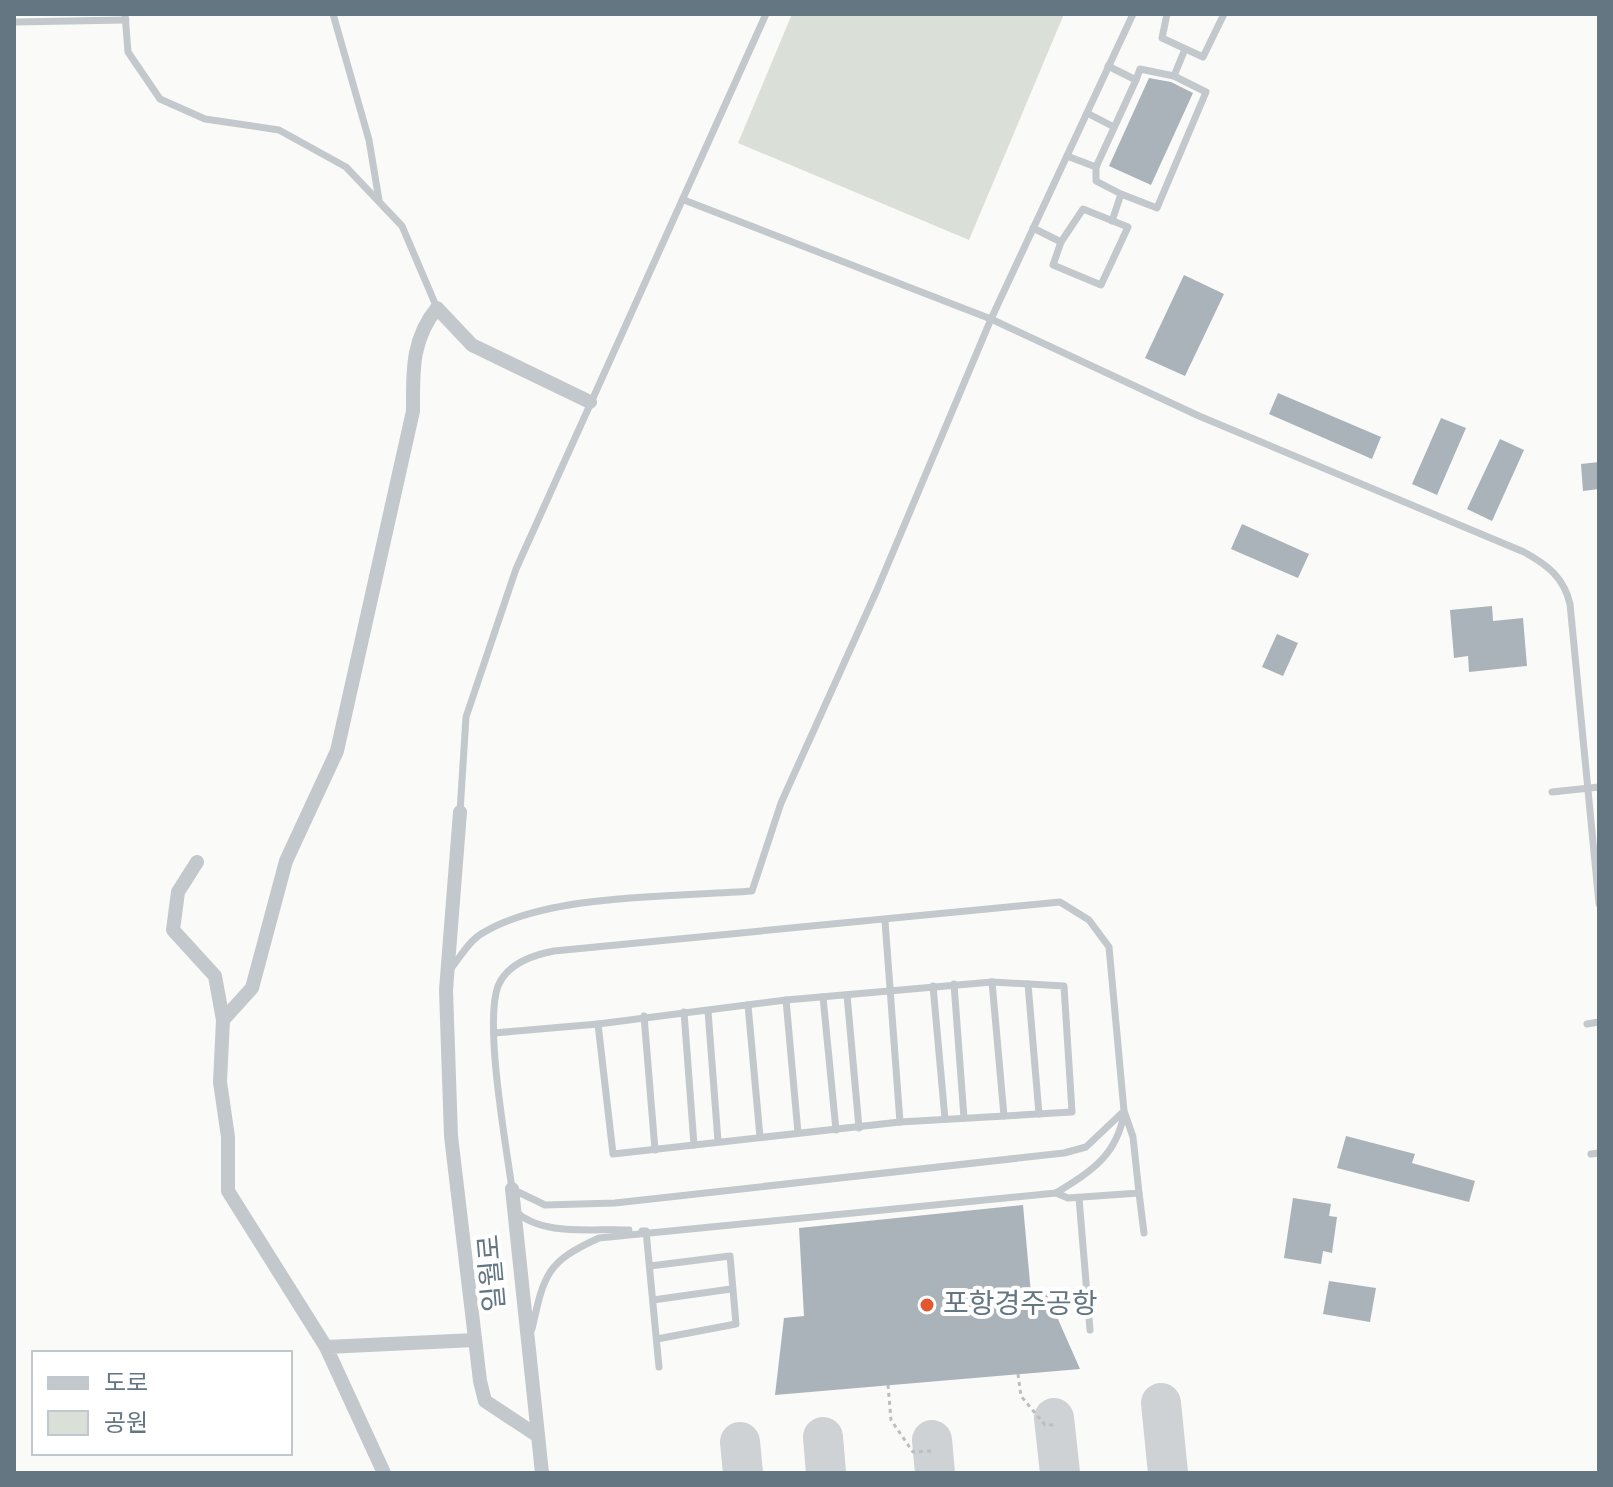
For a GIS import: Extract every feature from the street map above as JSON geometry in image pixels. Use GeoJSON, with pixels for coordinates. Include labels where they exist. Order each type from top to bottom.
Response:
{"type":"FeatureCollection","features":[{"type":"Feature","properties":{"kind":"street"},"geometry":{"type":"LineString","coordinates":[[223,1020],[252,988],[286,861],[337,751],[413,411],[413,355],[426,321],[437,308],[472,345],[590,402]]}},
{"type":"Feature","properties":{"kind":"street"},"geometry":{"type":"LineString","coordinates":[[460,812],[448,973],[451,1136],[475,1340],[485,1401],[538,1436]]}},
{"type":"Feature","properties":{"kind":"street"},"geometry":{"type":"LineString","coordinates":[[197,862],[178,892],[173,930],[215,976],[223,1020],[220,1082],[228,1137],[228,1191],[326,1347],[384,1473]]}},
{"type":"Feature","properties":{"kind":"street","name":"일월로"},"geometry":{"type":"LineString","coordinates":[[512,1189],[542,1473]]}},
{"type":"Feature","properties":{"kind":"street"},"geometry":{"type":"LineString","coordinates":[[326,1347],[475,1340]]}},
{"type":"Feature","properties":{"kind":"lane"},"geometry":{"type":"LineString","coordinates":[[333,14],[343,39],[369,140],[379,202]]}},
{"type":"Feature","properties":{"kind":"lane"},"geometry":{"type":"LineString","coordinates":[[460,812],[466,717],[516,569],[766,14]]}},
{"type":"Feature","properties":{"kind":"lane"},"geometry":{"type":"LineString","coordinates":[[448,973],[477,936],[501,923],[554,906],[752,891],[781,803],[877,590],[991,319],[1133,14]]}},
{"type":"Feature","properties":{"kind":"lane"},"geometry":{"type":"LineString","coordinates":[[1167,14],[1162,38],[1203,57],[1224,14]]}},
{"type":"Feature","properties":{"kind":"lane"},"geometry":{"type":"LineString","coordinates":[[14,22],[126,17],[128,52],[160,99],[205,119],[279,130],[346,167],[402,226],[437,308]]}},
{"type":"Feature","properties":{"kind":"lane"},"geometry":{"type":"LineString","coordinates":[[1174,76],[1185,49]]}},
{"type":"Feature","properties":{"kind":"lane"},"geometry":{"type":"LineString","coordinates":[[1108,66],[1136,80]]}},
{"type":"Feature","properties":{"kind":"lane"},"geometry":{"type":"LineString","coordinates":[[1140,69],[1174,76],[1206,92],[1157,208],[1096,181],[1096,167],[1136,80],[1140,69]]}},
{"type":"Feature","properties":{"kind":"lane"},"geometry":{"type":"LineString","coordinates":[[1087,113],[1114,127]]}},
{"type":"Feature","properties":{"kind":"lane"},"geometry":{"type":"LineString","coordinates":[[1067,156],[1096,167]]}},
{"type":"Feature","properties":{"kind":"lane"},"geometry":{"type":"LineString","coordinates":[[1112,221],[1121,194]]}},
{"type":"Feature","properties":{"kind":"lane"},"geometry":{"type":"LineString","coordinates":[[684,200],[991,319],[1199,416],[1524,552],[1549,567],[1566,587],[1570,604],[1599,904]]}},
{"type":"Feature","properties":{"kind":"lane"},"geometry":{"type":"LineString","coordinates":[[1083,209],[1128,227],[1101,285],[1053,265],[1061,242],[1083,209]]}},
{"type":"Feature","properties":{"kind":"lane"},"geometry":{"type":"LineString","coordinates":[[1033,228],[1061,242]]}},
{"type":"Feature","properties":{"kind":"lane"},"geometry":{"type":"LineString","coordinates":[[1552,792],[1599,787]]}},
{"type":"Feature","properties":{"kind":"lane"},"geometry":{"type":"LineString","coordinates":[[1124,1111],[1086,1147],[1064,1153],[571,1206],[545,1205],[512,1189],[492,1014],[499,984],[514,966],[535,954],[1060,902],[1089,920],[1109,947],[1124,1111],[1133,1137],[1144,1233]]}},
{"type":"Feature","properties":{"kind":"lane"},"geometry":{"type":"LineString","coordinates":[[885,921],[900,1122]]}},
{"type":"Feature","properties":{"kind":"lane"},"geometry":{"type":"LineString","coordinates":[[494,1033],[954,984],[992,982],[1064,986],[1072,1112],[900,1122],[613,1154],[598,1024]]}},
{"type":"Feature","properties":{"kind":"lane"},"geometry":{"type":"LineString","coordinates":[[992,982],[1004,1116]]}},
{"type":"Feature","properties":{"kind":"lane"},"geometry":{"type":"LineString","coordinates":[[954,984],[964,1118]]}},
{"type":"Feature","properties":{"kind":"lane"},"geometry":{"type":"LineString","coordinates":[[1028,984],[1039,1114]]}},
{"type":"Feature","properties":{"kind":"lane"},"geometry":{"type":"LineString","coordinates":[[933,986],[945,1119]]}},
{"type":"Feature","properties":{"kind":"lane"},"geometry":{"type":"LineString","coordinates":[[847,995],[859,1128]]}},
{"type":"Feature","properties":{"kind":"lane"},"geometry":{"type":"LineString","coordinates":[[823,997],[836,1130]]}},
{"type":"Feature","properties":{"kind":"lane"},"geometry":{"type":"LineString","coordinates":[[786,1000],[798,1133]]}},
{"type":"Feature","properties":{"kind":"lane"},"geometry":{"type":"LineString","coordinates":[[748,1005],[760,1137]]}},
{"type":"Feature","properties":{"kind":"lane"},"geometry":{"type":"LineString","coordinates":[[708,1011],[718,1141]]}},
{"type":"Feature","properties":{"kind":"lane"},"geometry":{"type":"LineString","coordinates":[[684,1012],[694,1145]]}},
{"type":"Feature","properties":{"kind":"lane"},"geometry":{"type":"LineString","coordinates":[[644,1016],[655,1150]]}},
{"type":"Feature","properties":{"kind":"lane"},"geometry":{"type":"LineString","coordinates":[[1587,1024],[1599,1022]]}},
{"type":"Feature","properties":{"kind":"lane"},"geometry":{"type":"LineString","coordinates":[[514,1209],[526,1221],[554,1229],[646,1231],[736,1226],[1056,1193],[1097,1168],[1121,1129],[1124,1111]]}},
{"type":"Feature","properties":{"kind":"lane"},"geometry":{"type":"LineString","coordinates":[[1056,1193],[1079,1198],[1139,1193]]}},
{"type":"Feature","properties":{"kind":"lane"},"geometry":{"type":"LineString","coordinates":[[1079,1198],[1090,1330]]}},
{"type":"Feature","properties":{"kind":"lane"},"geometry":{"type":"LineString","coordinates":[[646,1231],[659,1367]]}},
{"type":"Feature","properties":{"kind":"lane"},"geometry":{"type":"LineString","coordinates":[[527,1351],[543,1280],[567,1253],[599,1238],[646,1231]]}},
{"type":"Feature","properties":{"kind":"lane"},"geometry":{"type":"LineString","coordinates":[[650,1266],[730,1256],[736,1324],[657,1339]]}},
{"type":"Feature","properties":{"kind":"lane"},"geometry":{"type":"LineString","coordinates":[[653,1300],[731,1289]]}},
{"type":"Feature","properties":{"kind":"path"},"geometry":{"type":"LineString","coordinates":[[1018,1374],[1021,1396],[1045,1425],[1055,1425]]}},
{"type":"Feature","properties":{"kind":"path"},"geometry":{"type":"LineString","coordinates":[[888,1385],[891,1420],[913,1452],[933,1451]]}},
{"type":"Feature","properties":{"kind":"green space"},"geometry":{"type":"Polygon","coordinates":[[[792,14],[1064,14],[969,240],[738,143],[792,14]]]}},
{"type":"Feature","properties":{"kind":"building"},"geometry":{"type":"Polygon","coordinates":[[[1149,78],[1171,82],[1193,93],[1151,185],[1109,166],[1149,78]]]}},
{"type":"Feature","properties":{"kind":"building"},"geometry":{"type":"Polygon","coordinates":[[[1184,275],[1224,294],[1185,376],[1145,358],[1184,275]]]}},
{"type":"Feature","properties":{"kind":"building"},"geometry":{"type":"Polygon","coordinates":[[[1278,393],[1381,437],[1372,459],[1269,414],[1278,393]]]}},
{"type":"Feature","properties":{"kind":"building"},"geometry":{"type":"Polygon","coordinates":[[[1441,418],[1466,428],[1437,495],[1412,484],[1441,418]]]}},
{"type":"Feature","properties":{"kind":"building"},"geometry":{"type":"Polygon","coordinates":[[[1500,439],[1524,450],[1492,521],[1467,509],[1500,439]]]}},
{"type":"Feature","properties":{"kind":"building"},"geometry":{"type":"Polygon","coordinates":[[[1599,462],[1599,489],[1583,491],[1581,464],[1599,462]]]}},
{"type":"Feature","properties":{"kind":"building"},"geometry":{"type":"Polygon","coordinates":[[[1242,524],[1309,554],[1298,578],[1231,549],[1242,524]]]}},
{"type":"Feature","properties":{"kind":"building"},"geometry":{"type":"Polygon","coordinates":[[[1492,606],[1493,621],[1523,618],[1527,666],[1469,672],[1468,656],[1454,658],[1450,610],[1492,606]]]}},
{"type":"Feature","properties":{"kind":"building"},"geometry":{"type":"Polygon","coordinates":[[[1277,634],[1298,643],[1283,676],[1262,667],[1277,634]]]}},
{"type":"Feature","properties":{"kind":"building"},"geometry":{"type":"Polygon","coordinates":[[[1346,1136],[1415,1154],[1412,1163],[1475,1181],[1469,1202],[1337,1168],[1346,1136]]]}},
{"type":"Feature","properties":{"kind":"building"},"geometry":{"type":"Polygon","coordinates":[[[1293,1198],[1331,1204],[1329,1216],[1337,1217],[1332,1253],[1323,1251],[1321,1264],[1284,1258],[1293,1198]]]}},
{"type":"Feature","properties":{"kind":"building","name":"포항경주공항"},"geometry":{"type":"Polygon","coordinates":[[[1023,1205],[1031,1294],[1046,1292],[1080,1369],[775,1395],[784,1318],[804,1316],[799,1228],[1023,1205]]]}},
{"type":"Feature","properties":{"kind":"building"},"geometry":{"type":"Polygon","coordinates":[[[1329,1281],[1376,1288],[1370,1322],[1323,1314],[1329,1281]]]}},
{"type":"Feature","properties":{"kind":"taxiway"},"geometry":{"type":"LineString","coordinates":[[1161,1403],[1168,1473]]}},
{"type":"Feature","properties":{"kind":"taxiway"},"geometry":{"type":"LineString","coordinates":[[1054,1418],[1060,1473]]}},
{"type":"Feature","properties":{"kind":"taxiway"},"geometry":{"type":"LineString","coordinates":[[823,1437],[826,1473]]}},
{"type":"Feature","properties":{"kind":"taxiway"},"geometry":{"type":"LineString","coordinates":[[932,1440],[935,1473]]}},
{"type":"Feature","properties":{"kind":"taxiway"},"geometry":{"type":"LineString","coordinates":[[740,1442],[743,1473]]}},
{"type":"Feature","properties":{"kind":"place","name":"포항경주공항"},"geometry":{"type":"Point","coordinates":[927,1305]}}]}
